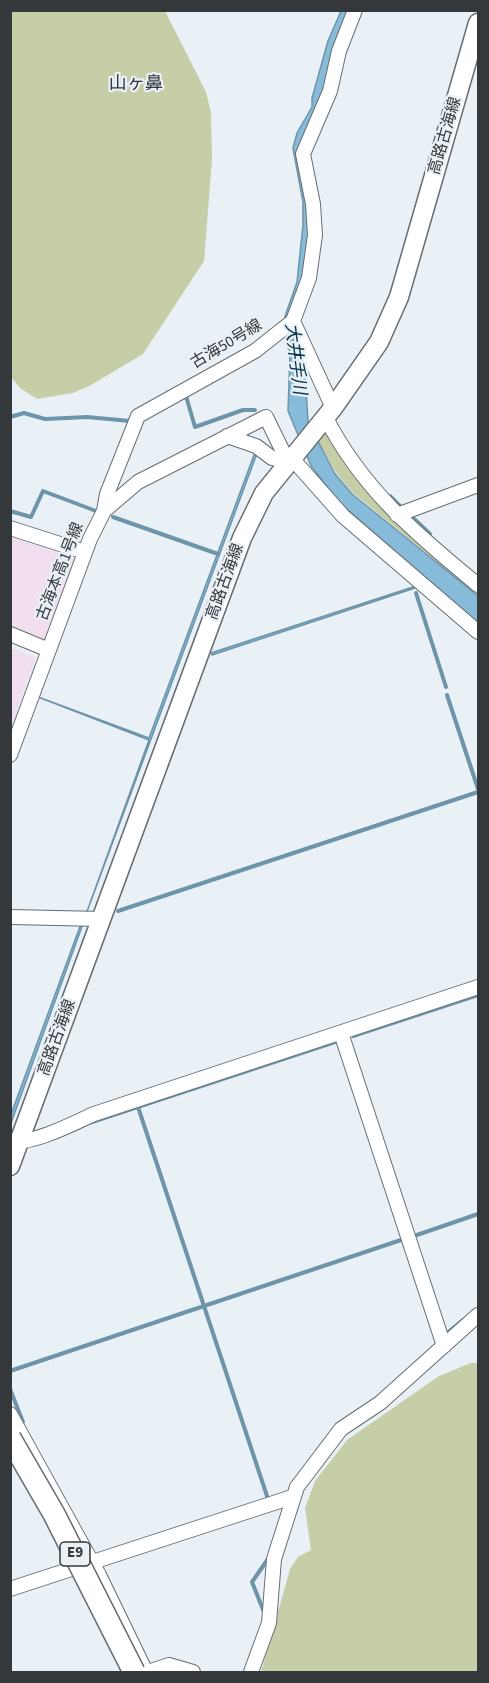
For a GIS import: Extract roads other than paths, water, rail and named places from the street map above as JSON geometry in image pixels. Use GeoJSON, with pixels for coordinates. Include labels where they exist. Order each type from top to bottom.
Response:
{"type":"FeatureCollection","features":[{"type":"Feature","properties":{"kind":"highway","name":"E9"},"geometry":{"type":"LineString","coordinates":[[10,1438],[65,1535],[134,1672]]}},
{"type":"Feature","properties":{"kind":"highway","name":"E9"},"geometry":{"type":"LineString","coordinates":[[10,1456],[46,1518],[124,1672]]}},
{"type":"Feature","properties":{"kind":"main road","name":"高路古海線"},"geometry":{"type":"LineString","coordinates":[[10,1166],[15,1141],[102,919],[242,538],[264,493],[326,416],[379,342],[399,297],[475,45],[478,23]]}},
{"type":"Feature","properties":{"kind":"street"},"geometry":{"type":"LineString","coordinates":[[355,10],[339,51],[330,91],[303,154],[313,204],[315,235],[309,278],[293,321],[326,416],[349,461],[397,515],[478,585]]}},
{"type":"Feature","properties":{"kind":"street","name":"古海50号線"},"geometry":{"type":"LineString","coordinates":[[104,511],[107,494],[138,416],[255,351],[293,321]]}},
{"type":"Feature","properties":{"kind":"street","name":"古海本高1号線"},"geometry":{"type":"LineString","coordinates":[[10,755],[85,552],[104,511],[138,482],[266,417],[293,457]]}},
{"type":"Feature","properties":{"kind":"street"},"geometry":{"type":"LineString","coordinates":[[227,436],[256,446],[272,458],[293,457],[343,516],[478,632]]}},
{"type":"Feature","properties":{"kind":"street"},"geometry":{"type":"LineString","coordinates":[[397,515],[478,485]]}},
{"type":"Feature","properties":{"kind":"street"},"geometry":{"type":"LineString","coordinates":[[10,528],[85,552]]}},
{"type":"Feature","properties":{"kind":"street"},"geometry":{"type":"LineString","coordinates":[[10,634],[49,650]]}},
{"type":"Feature","properties":{"kind":"street"},"geometry":{"type":"LineString","coordinates":[[10,917],[102,919]]}},
{"type":"Feature","properties":{"kind":"street"},"geometry":{"type":"LineString","coordinates":[[15,1141],[478,987]]}},
{"type":"Feature","properties":{"kind":"street"},"geometry":{"type":"LineString","coordinates":[[341,1033],[444,1346]]}},
{"type":"Feature","properties":{"kind":"street"},"geometry":{"type":"LineString","coordinates":[[251,1672],[269,1623],[274,1560],[297,1487],[341,1429],[380,1404],[478,1315]]}},
{"type":"Feature","properties":{"kind":"street"},"geometry":{"type":"LineString","coordinates":[[10,1414],[92,1562],[147,1672],[169,1665],[193,1672]]}},
{"type":"Feature","properties":{"kind":"street"},"geometry":{"type":"LineString","coordinates":[[10,1589],[292,1497]]}},
{"type":"Feature","properties":{"kind":"water","name":"大井手川"},"geometry":{"type":"Polygon","coordinates":[[[341,11],[350,11],[330,75],[304,137],[309,198],[308,271],[290,320],[308,367],[305,369],[308,422],[335,474],[352,494],[478,596],[478,623],[340,503],[311,466],[288,411],[290,354],[282,325],[297,282],[303,225],[303,202],[293,148],[297,133],[312,107],[312,98],[328,41],[341,11]]]}},
{"type":"Feature","properties":{"kind":"water"},"geometry":{"type":"Polygon","coordinates":[[[254,455],[256,456],[85,917],[149,740],[38,697],[149,738],[254,455]]]}},
{"type":"Feature","properties":{"kind":"water"},"geometry":{"type":"Polygon","coordinates":[[[415,588],[212,655],[211,653],[415,588]]]}},
{"type":"Feature","properties":{"kind":"water"},"geometry":{"type":"Polygon","coordinates":[[[82,921],[84,921],[11,1123],[10,1117],[82,921]]]}},
{"type":"Feature","properties":{"kind":"waterway"},"geometry":{"type":"LineString","coordinates":[[183,398],[186,396],[195,427],[243,410],[255,410]]}},
{"type":"Feature","properties":{"kind":"waterway"},"geometry":{"type":"LineString","coordinates":[[10,417],[24,413],[45,419],[87,417],[130,421]]}},
{"type":"Feature","properties":{"kind":"waterway"},"geometry":{"type":"LineString","coordinates":[[10,511],[31,517],[43,491],[96,511]]}},
{"type":"Feature","properties":{"kind":"waterway"},"geometry":{"type":"LineString","coordinates":[[390,496],[402,508]]}},
{"type":"Feature","properties":{"kind":"waterway"},"geometry":{"type":"LineString","coordinates":[[410,515],[430,534]]}},
{"type":"Feature","properties":{"kind":"waterway"},"geometry":{"type":"LineString","coordinates":[[113,517],[218,554]]}},
{"type":"Feature","properties":{"kind":"waterway"},"geometry":{"type":"LineString","coordinates":[[416,593],[446,687]]}},
{"type":"Feature","properties":{"kind":"waterway"},"geometry":{"type":"LineString","coordinates":[[447,695],[478,789]]}},
{"type":"Feature","properties":{"kind":"waterway"},"geometry":{"type":"LineString","coordinates":[[118,911],[478,792]]}},
{"type":"Feature","properties":{"kind":"waterway"},"geometry":{"type":"LineString","coordinates":[[353,1036],[478,995]]}},
{"type":"Feature","properties":{"kind":"waterway"},"geometry":{"type":"LineString","coordinates":[[89,1123],[335,1042]]}},
{"type":"Feature","properties":{"kind":"waterway"},"geometry":{"type":"LineString","coordinates":[[138,1107],[268,1499]]}},
{"type":"Feature","properties":{"kind":"waterway"},"geometry":{"type":"LineString","coordinates":[[414,1236],[478,1214]]}},
{"type":"Feature","properties":{"kind":"waterway"},"geometry":{"type":"LineString","coordinates":[[10,1371],[401,1240]]}},
{"type":"Feature","properties":{"kind":"waterway"},"geometry":{"type":"LineString","coordinates":[[446,1334],[463,1320]]}},
{"type":"Feature","properties":{"kind":"waterway"},"geometry":{"type":"LineString","coordinates":[[10,1389],[23,1422]]}},
{"type":"Feature","properties":{"kind":"waterway"},"geometry":{"type":"LineString","coordinates":[[264,1612],[252,1582],[270,1556]]}},
{"type":"Feature","properties":{"kind":"district","name":"山ヶ鼻"},"geometry":{"type":"Point","coordinates":[136,85]}}]}
